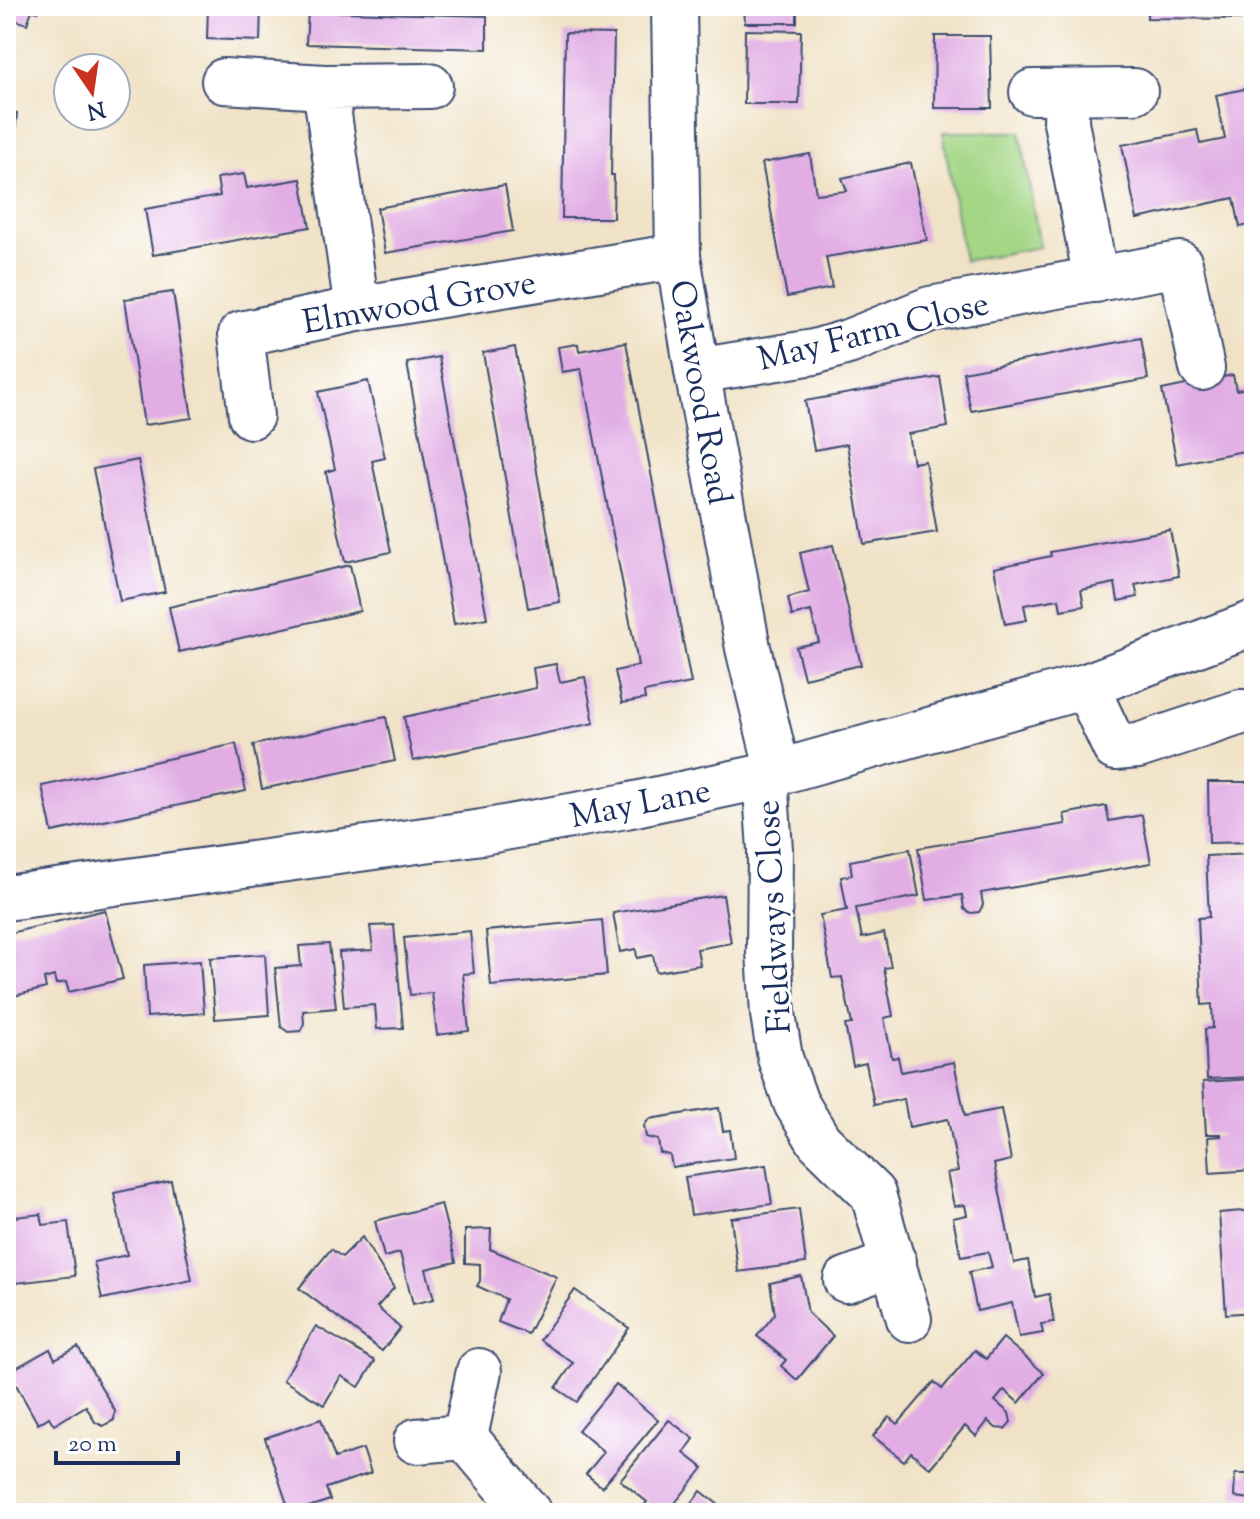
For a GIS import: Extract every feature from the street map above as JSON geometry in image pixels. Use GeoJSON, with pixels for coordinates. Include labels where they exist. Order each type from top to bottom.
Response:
{"type":"FeatureCollection","features":[{"type":"Feature","properties":{"kind":"street","name":"Oakwood Road"},"geometry":{"type":"LineString","coordinates":[[674,6],[678,256],[771,774]]}},
{"type":"Feature","properties":{"kind":"street"},"geometry":{"type":"LineString","coordinates":[[224,81],[325,87],[430,86]]}},
{"type":"Feature","properties":{"kind":"street"},"geometry":{"type":"LineString","coordinates":[[325,87],[357,309]]}},
{"type":"Feature","properties":{"kind":"street"},"geometry":{"type":"LineString","coordinates":[[1096,280],[1066,122],[1049,92],[1135,91]]}},
{"type":"Feature","properties":{"kind":"street","name":"Elmwood Grove"},"geometry":{"type":"LineString","coordinates":[[251,416],[241,334],[357,309],[678,256]]}},
{"type":"Feature","properties":{"kind":"street","name":"May Farm Close"},"geometry":{"type":"LineString","coordinates":[[697,371],[814,352],[848,342],[930,309],[1180,264],[1202,368]]}},
{"type":"Feature","properties":{"kind":"street","name":"May Lane"},"geometry":{"type":"LineString","coordinates":[[6,898],[482,832],[626,806],[771,774],[1086,686],[1254,623]]}},
{"type":"Feature","properties":{"kind":"street"},"geometry":{"type":"LineString","coordinates":[[1086,686],[1115,748],[1138,746],[1241,712],[1254,712]]}},
{"type":"Feature","properties":{"kind":"street","name":"Fieldways Close"},"geometry":{"type":"LineString","coordinates":[[771,774],[769,952],[773,1014],[780,1058],[796,1103],[819,1141],[873,1194],[909,1319]]}},
{"type":"Feature","properties":{"kind":"street"},"geometry":{"type":"LineString","coordinates":[[846,1280],[894,1262]]}},
{"type":"Feature","properties":{"kind":"street"},"geometry":{"type":"LineString","coordinates":[[465,1437],[479,1371]]}},
{"type":"Feature","properties":{"kind":"street"},"geometry":{"type":"LineString","coordinates":[[416,1441],[465,1437]]}},
{"type":"Feature","properties":{"kind":"street"},"geometry":{"type":"LineString","coordinates":[[465,1437],[529,1513]]}},
{"type":"Feature","properties":{"kind":"green space"},"geometry":{"type":"Polygon","coordinates":[[[943,132],[1020,132],[1040,247],[964,261],[943,132]]]}},
{"type":"Feature","properties":{"kind":"building"},"geometry":{"type":"Polygon","coordinates":[[[6,6],[40,6],[38,12],[32,10],[27,24],[12,19],[7,34],[6,6]]]}},
{"type":"Feature","properties":{"kind":"building"},"geometry":{"type":"Polygon","coordinates":[[[208,6],[261,6],[260,41],[207,39],[208,6]]]}},
{"type":"Feature","properties":{"kind":"building"},"geometry":{"type":"Polygon","coordinates":[[[744,6],[797,6],[797,23],[745,23],[744,6]]]}},
{"type":"Feature","properties":{"kind":"building"},"geometry":{"type":"Polygon","coordinates":[[[1029,6],[1089,6],[1089,13],[1029,13],[1029,6]]]}},
{"type":"Feature","properties":{"kind":"building"},"geometry":{"type":"Polygon","coordinates":[[[1147,6],[1240,6],[1240,19],[1147,18],[1147,6]]]}},
{"type":"Feature","properties":{"kind":"building"},"geometry":{"type":"Polygon","coordinates":[[[308,11],[487,16],[487,49],[306,44],[308,11]]]}},
{"type":"Feature","properties":{"kind":"building"},"geometry":{"type":"Polygon","coordinates":[[[745,30],[801,31],[799,104],[744,104],[745,30]]]}},
{"type":"Feature","properties":{"kind":"building"},"geometry":{"type":"Polygon","coordinates":[[[565,33],[614,34],[613,218],[562,218],[565,33]]]}},
{"type":"Feature","properties":{"kind":"building"},"geometry":{"type":"Polygon","coordinates":[[[935,36],[990,36],[992,108],[934,108],[935,36]]]}},
{"type":"Feature","properties":{"kind":"building"},"geometry":{"type":"Polygon","coordinates":[[[1254,87],[1254,224],[1240,227],[1234,198],[1137,219],[1122,145],[1197,130],[1200,144],[1225,139],[1216,95],[1254,87]]]}},
{"type":"Feature","properties":{"kind":"building"},"geometry":{"type":"Polygon","coordinates":[[[6,112],[17,113],[13,158],[6,157],[6,112]]]}},
{"type":"Feature","properties":{"kind":"building"},"geometry":{"type":"Polygon","coordinates":[[[810,154],[816,194],[847,191],[842,178],[911,163],[927,240],[826,257],[832,288],[787,297],[762,163],[810,154]]]}},
{"type":"Feature","properties":{"kind":"building"},"geometry":{"type":"Polygon","coordinates":[[[244,174],[247,188],[301,179],[310,227],[153,255],[145,209],[220,196],[217,178],[244,174]]]}},
{"type":"Feature","properties":{"kind":"building"},"geometry":{"type":"Polygon","coordinates":[[[505,185],[513,231],[385,253],[377,208],[505,185]]]}},
{"type":"Feature","properties":{"kind":"building"},"geometry":{"type":"Polygon","coordinates":[[[173,292],[192,418],[144,425],[125,299],[173,292]]]}},
{"type":"Feature","properties":{"kind":"building"},"geometry":{"type":"Polygon","coordinates":[[[1141,338],[1148,379],[971,411],[963,372],[1141,338]]]}},
{"type":"Feature","properties":{"kind":"building"},"geometry":{"type":"Polygon","coordinates":[[[626,342],[691,683],[644,692],[645,699],[622,703],[615,671],[638,666],[636,653],[581,369],[562,372],[558,347],[578,344],[579,351],[626,342]]]}},
{"type":"Feature","properties":{"kind":"building"},"geometry":{"type":"Polygon","coordinates":[[[515,347],[560,602],[528,608],[483,353],[515,347]]]}},
{"type":"Feature","properties":{"kind":"building"},"geometry":{"type":"Polygon","coordinates":[[[439,357],[487,618],[454,624],[407,363],[439,357]]]}},
{"type":"Feature","properties":{"kind":"building"},"geometry":{"type":"Polygon","coordinates":[[[1233,375],[1236,390],[1254,387],[1254,449],[1177,464],[1162,390],[1233,375]]]}},
{"type":"Feature","properties":{"kind":"building"},"geometry":{"type":"Polygon","coordinates":[[[940,377],[948,427],[908,434],[913,463],[925,461],[937,532],[864,544],[847,444],[814,450],[805,401],[940,377]]]}},
{"type":"Feature","properties":{"kind":"building"},"geometry":{"type":"Polygon","coordinates":[[[368,381],[385,458],[372,461],[391,552],[345,562],[326,472],[335,469],[318,392],[368,381]]]}},
{"type":"Feature","properties":{"kind":"building"},"geometry":{"type":"Polygon","coordinates":[[[138,460],[165,592],[120,601],[93,469],[138,460]]]}},
{"type":"Feature","properties":{"kind":"building"},"geometry":{"type":"Polygon","coordinates":[[[1170,530],[1179,576],[1135,585],[1138,597],[1118,601],[1115,583],[1081,590],[1084,606],[1061,610],[1059,599],[1024,605],[1027,620],[1005,624],[994,568],[1051,556],[1050,552],[1170,530]]]}},
{"type":"Feature","properties":{"kind":"building"},"geometry":{"type":"Polygon","coordinates":[[[833,545],[861,665],[804,678],[796,647],[819,642],[811,611],[792,616],[788,598],[809,592],[800,553],[833,545]]]}},
{"type":"Feature","properties":{"kind":"building"},"geometry":{"type":"Polygon","coordinates":[[[350,565],[360,611],[179,652],[169,607],[350,565]]]}},
{"type":"Feature","properties":{"kind":"building"},"geometry":{"type":"Polygon","coordinates":[[[556,664],[560,682],[585,677],[594,723],[413,761],[404,717],[536,688],[533,668],[556,664]]]}},
{"type":"Feature","properties":{"kind":"building"},"geometry":{"type":"Polygon","coordinates":[[[386,717],[395,761],[262,789],[253,745],[386,717]]]}},
{"type":"Feature","properties":{"kind":"building"},"geometry":{"type":"Polygon","coordinates":[[[236,744],[246,791],[52,832],[42,786],[236,744]]]}},
{"type":"Feature","properties":{"kind":"building"},"geometry":{"type":"Polygon","coordinates":[[[1208,782],[1254,782],[1254,842],[1209,843],[1208,782]]]}},
{"type":"Feature","properties":{"kind":"building"},"geometry":{"type":"Polygon","coordinates":[[[1106,806],[1109,821],[1142,815],[1151,863],[981,893],[983,905],[979,912],[971,913],[964,909],[962,895],[927,900],[918,848],[1066,824],[1064,814],[1106,806]]]}},
{"type":"Feature","properties":{"kind":"building"},"geometry":{"type":"Polygon","coordinates":[[[910,849],[919,896],[856,908],[862,938],[884,933],[891,967],[884,968],[893,1016],[884,1018],[892,1058],[898,1057],[901,1072],[954,1062],[965,1116],[1001,1109],[1011,1160],[994,1164],[1014,1263],[1028,1260],[1035,1297],[1049,1294],[1054,1322],[1041,1324],[1043,1333],[1019,1337],[1012,1303],[977,1311],[969,1272],[992,1267],[988,1252],[961,1257],[953,1218],[967,1215],[965,1205],[954,1206],[947,1173],[958,1171],[948,1119],[909,1127],[904,1099],[874,1105],[866,1063],[853,1066],[845,1025],[852,1024],[842,977],[832,978],[820,915],[847,910],[841,877],[852,875],[850,861],[910,849]]]}},
{"type":"Feature","properties":{"kind":"building"},"geometry":{"type":"Polygon","coordinates":[[[1254,854],[1254,1077],[1207,1079],[1205,1029],[1213,1028],[1212,1004],[1202,1005],[1198,918],[1209,917],[1206,856],[1254,854]]]}},
{"type":"Feature","properties":{"kind":"building"},"geometry":{"type":"Polygon","coordinates":[[[723,895],[731,943],[697,949],[700,965],[656,972],[653,955],[637,958],[636,949],[620,952],[613,913],[723,895]]]}},
{"type":"Feature","properties":{"kind":"building"},"geometry":{"type":"Polygon","coordinates":[[[105,910],[123,979],[69,992],[66,982],[56,984],[54,976],[44,979],[46,988],[6,998],[6,934],[105,910]]]}},
{"type":"Feature","properties":{"kind":"building"},"geometry":{"type":"Polygon","coordinates":[[[602,920],[607,975],[491,986],[486,931],[602,920]]]}},
{"type":"Feature","properties":{"kind":"building"},"geometry":{"type":"Polygon","coordinates":[[[394,925],[403,1028],[377,1029],[375,1005],[344,1007],[339,952],[373,950],[370,926],[394,925]]]}},
{"type":"Feature","properties":{"kind":"building"},"geometry":{"type":"Polygon","coordinates":[[[470,931],[474,973],[463,974],[469,1031],[437,1035],[432,993],[410,995],[404,938],[470,931]]]}},
{"type":"Feature","properties":{"kind":"building"},"geometry":{"type":"Polygon","coordinates":[[[329,944],[336,1008],[303,1011],[301,1031],[288,1032],[281,1027],[275,968],[301,966],[299,946],[329,944]]]}},
{"type":"Feature","properties":{"kind":"building"},"geometry":{"type":"Polygon","coordinates":[[[265,954],[269,1015],[215,1019],[210,958],[265,954]]]}},
{"type":"Feature","properties":{"kind":"building"},"geometry":{"type":"Polygon","coordinates":[[[200,961],[204,1013],[147,1017],[144,965],[200,961]]]}},
{"type":"Feature","properties":{"kind":"building"},"geometry":{"type":"Polygon","coordinates":[[[1254,1079],[1254,1170],[1210,1173],[1208,1137],[1221,1134],[1206,1134],[1203,1082],[1254,1079]]]}},
{"type":"Feature","properties":{"kind":"building"},"geometry":{"type":"Polygon","coordinates":[[[719,1108],[723,1131],[730,1130],[734,1158],[672,1167],[670,1155],[660,1153],[658,1140],[646,1137],[644,1126],[649,1119],[719,1108]]]}},
{"type":"Feature","properties":{"kind":"building"},"geometry":{"type":"Polygon","coordinates":[[[766,1165],[772,1204],[691,1215],[685,1177],[766,1165]]]}},
{"type":"Feature","properties":{"kind":"building"},"geometry":{"type":"Polygon","coordinates":[[[171,1181],[192,1280],[102,1299],[94,1262],[127,1255],[114,1193],[171,1181]]]}},
{"type":"Feature","properties":{"kind":"building"},"geometry":{"type":"Polygon","coordinates":[[[441,1204],[456,1262],[426,1269],[434,1299],[413,1304],[400,1253],[384,1257],[375,1221],[441,1204]]]}},
{"type":"Feature","properties":{"kind":"building"},"geometry":{"type":"Polygon","coordinates":[[[799,1209],[806,1263],[738,1272],[731,1218],[799,1209]]]}},
{"type":"Feature","properties":{"kind":"building"},"geometry":{"type":"Polygon","coordinates":[[[1254,1210],[1254,1312],[1226,1314],[1219,1213],[1254,1210]]]}},
{"type":"Feature","properties":{"kind":"building"},"geometry":{"type":"Polygon","coordinates":[[[41,1214],[43,1225],[68,1222],[75,1276],[16,1283],[14,1273],[6,1274],[6,1218],[41,1214]]]}},
{"type":"Feature","properties":{"kind":"building"},"geometry":{"type":"Polygon","coordinates":[[[491,1229],[490,1249],[557,1277],[528,1334],[498,1322],[506,1299],[477,1286],[480,1264],[465,1263],[465,1230],[491,1229]]]}},
{"type":"Feature","properties":{"kind":"building"},"geometry":{"type":"Polygon","coordinates":[[[362,1237],[394,1288],[377,1307],[400,1328],[382,1351],[299,1288],[331,1249],[342,1257],[362,1237]]]}},
{"type":"Feature","properties":{"kind":"building"},"geometry":{"type":"Polygon","coordinates":[[[801,1276],[808,1313],[833,1336],[797,1380],[781,1366],[786,1360],[757,1336],[775,1314],[770,1283],[801,1276]]]}},
{"type":"Feature","properties":{"kind":"building"},"geometry":{"type":"Polygon","coordinates":[[[575,1290],[629,1328],[577,1402],[556,1388],[573,1363],[540,1340],[575,1290]]]}},
{"type":"Feature","properties":{"kind":"building"},"geometry":{"type":"Polygon","coordinates":[[[316,1326],[375,1361],[359,1387],[341,1376],[324,1405],[283,1380],[316,1326]]]}},
{"type":"Feature","properties":{"kind":"building"},"geometry":{"type":"Polygon","coordinates":[[[1003,1338],[1044,1373],[1019,1403],[1004,1390],[995,1401],[1009,1413],[1011,1422],[1005,1429],[996,1428],[988,1421],[976,1436],[965,1426],[930,1468],[911,1452],[904,1461],[873,1436],[889,1417],[898,1424],[934,1382],[942,1389],[975,1350],[986,1359],[1003,1338]]]}},
{"type":"Feature","properties":{"kind":"building"},"geometry":{"type":"Polygon","coordinates":[[[78,1347],[115,1411],[114,1420],[103,1426],[95,1422],[86,1406],[54,1425],[49,1417],[38,1424],[9,1372],[50,1349],[55,1359],[78,1347]]]}},
{"type":"Feature","properties":{"kind":"building"},"geometry":{"type":"Polygon","coordinates":[[[1252,1369],[1254,1410],[1248,1410],[1252,1369]]]}},
{"type":"Feature","properties":{"kind":"building"},"geometry":{"type":"Polygon","coordinates":[[[616,1384],[658,1420],[602,1487],[586,1474],[604,1452],[578,1430],[616,1384]]]}},
{"type":"Feature","properties":{"kind":"building"},"geometry":{"type":"Polygon","coordinates":[[[321,1419],[335,1458],[363,1449],[371,1473],[326,1488],[330,1500],[290,1513],[265,1438],[321,1419]]]}},
{"type":"Feature","properties":{"kind":"building"},"geometry":{"type":"Polygon","coordinates":[[[669,1420],[694,1439],[684,1453],[703,1468],[667,1513],[638,1513],[647,1502],[620,1480],[669,1420]]]}},
{"type":"Feature","properties":{"kind":"building"},"geometry":{"type":"Polygon","coordinates":[[[1252,1430],[1254,1513],[1251,1513],[1252,1499],[1234,1497],[1235,1474],[1248,1474],[1252,1430]]]}},
{"type":"Feature","properties":{"kind":"building"},"geometry":{"type":"Polygon","coordinates":[[[701,1491],[729,1513],[684,1513],[701,1491]]]}}]}
